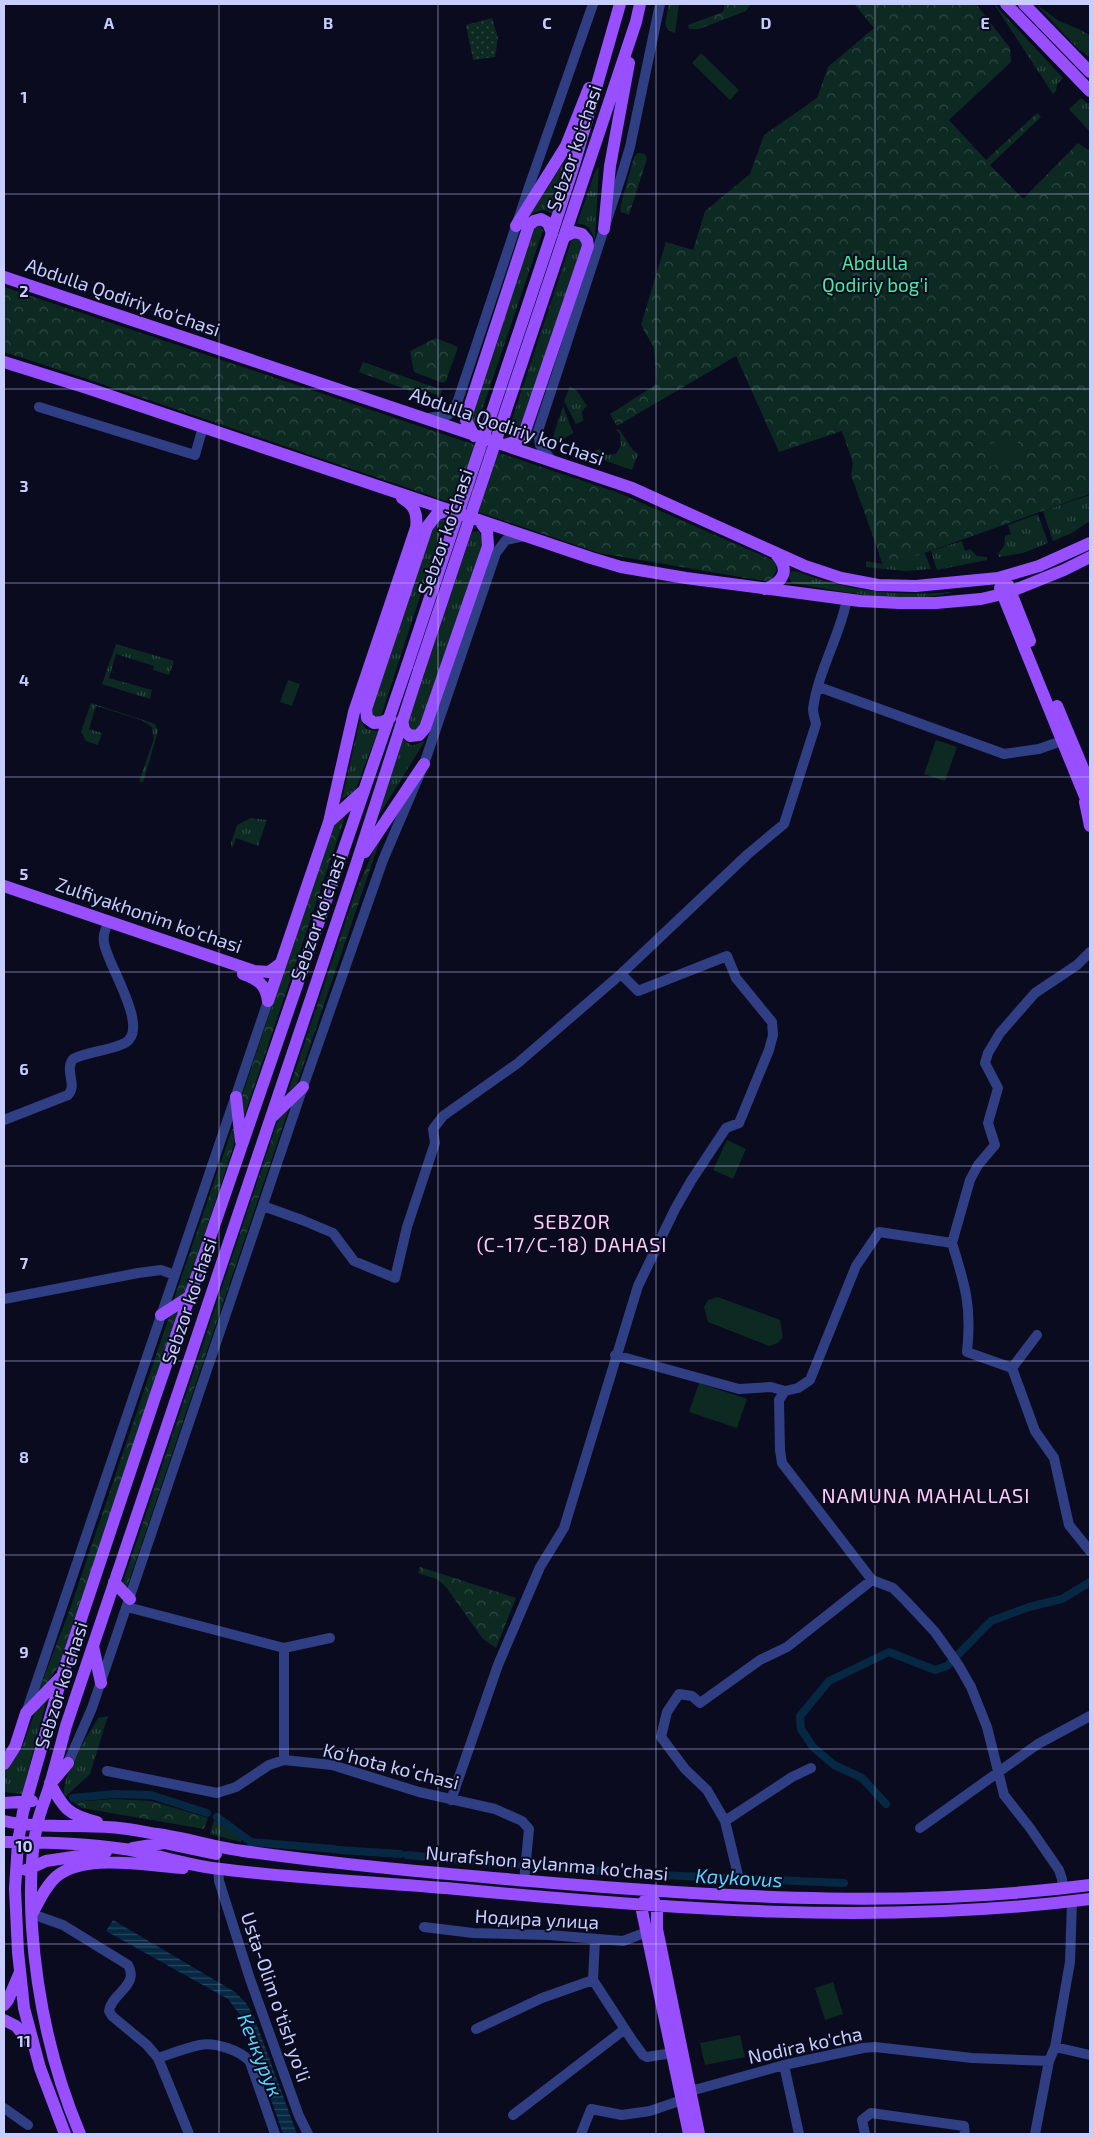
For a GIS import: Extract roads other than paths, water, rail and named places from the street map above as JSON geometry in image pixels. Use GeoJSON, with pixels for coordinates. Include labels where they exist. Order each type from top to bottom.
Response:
{"type":"FeatureCollection","features":[{"type":"Feature","properties":{"kind":"main road","name":"Sebzor ko‘chasi"},"geometry":{"type":"LineString","coordinates":[[558,235],[574,165],[620,4]]}},
{"type":"Feature","properties":{"kind":"main road","name":"Sebzor ko‘chasi"},"geometry":{"type":"LineString","coordinates":[[80,2134],[60,2080],[45,2029],[35,1958],[32,1914],[32,1867],[37,1825],[66,1726],[356,865],[396,719],[558,235],[636,22],[640,4]]}},
{"type":"Feature","properties":{"kind":"main road"},"geometry":{"type":"LineString","coordinates":[[1006,4],[1090,91]]}},
{"type":"Feature","properties":{"kind":"main road"},"geometry":{"type":"LineString","coordinates":[[1024,4],[1090,72]]}},
{"type":"Feature","properties":{"kind":"main road"},"geometry":{"type":"LineString","coordinates":[[516,226],[566,146],[616,18]]}},
{"type":"Feature","properties":{"kind":"main road"},"geometry":{"type":"LineString","coordinates":[[604,229],[610,166],[636,22]]}},
{"type":"Feature","properties":{"kind":"main road"},"geometry":{"type":"LineString","coordinates":[[474,436],[466,420],[482,345],[529,225],[541,219],[548,223],[558,235],[574,232],[582,234],[587,240],[588,246],[524,434],[517,441],[505,445]]}},
{"type":"Feature","properties":{"kind":"main road","name":"Abdulla Qodiriy ko'chasi"},"geometry":{"type":"LineString","coordinates":[[4,277],[632,488],[823,573],[841,578],[878,585],[934,585],[1001,577],[1039,566],[1090,543]]}},
{"type":"Feature","properties":{"kind":"main road"},"geometry":{"type":"LineString","coordinates":[[4,362],[621,567],[765,589],[898,604],[972,600],[1007,593],[1064,570],[1090,557]]}},
{"type":"Feature","properties":{"kind":"main road","name":"Sebzor ko‘chasi"},"geometry":{"type":"LineString","coordinates":[[268,1001],[329,822],[354,712],[416,524],[416,512],[412,505],[385,488]]}},
{"type":"Feature","properties":{"kind":"main road"},"geometry":{"type":"LineString","coordinates":[[449,510],[437,514],[427,527],[366,709],[367,718],[374,723],[396,719],[410,736],[419,735],[425,728],[488,546],[487,531],[479,520]]}},
{"type":"Feature","properties":{"kind":"main road"},"geometry":{"type":"LineString","coordinates":[[765,589],[778,583],[784,575],[783,562],[772,551]]}},
{"type":"Feature","properties":{"kind":"main road"},"geometry":{"type":"LineString","coordinates":[[1001,577],[1086,787],[1090,809]]}},
{"type":"Feature","properties":{"kind":"main road","name":"Sebzor ko‘chasi"},"geometry":{"type":"LineString","coordinates":[[34,2049],[24,2008],[20,1972],[16,1876],[20,1824],[25,1802],[62,1676],[189,1297],[364,791],[396,719]]}},
{"type":"Feature","properties":{"kind":"main road"},"geometry":{"type":"LineString","coordinates":[[356,865],[424,764]]}},
{"type":"Feature","properties":{"kind":"main road"},"geometry":{"type":"LineString","coordinates":[[1086,787],[1090,826]]}},
{"type":"Feature","properties":{"kind":"main road"},"geometry":{"type":"LineString","coordinates":[[329,822],[364,791]]}},
{"type":"Feature","properties":{"kind":"main road","name":"Zulfiyakhonim ko'chasi"},"geometry":{"type":"LineString","coordinates":[[4,886],[254,971],[269,972],[281,963]]}},
{"type":"Feature","properties":{"kind":"main road","name":"Zulfiyakhonim ko'chasi"},"geometry":{"type":"LineString","coordinates":[[4,894],[252,977],[264,988],[268,1001]]}},
{"type":"Feature","properties":{"kind":"main road"},"geometry":{"type":"LineString","coordinates":[[270,1118],[303,1086]]}},
{"type":"Feature","properties":{"kind":"main road"},"geometry":{"type":"LineString","coordinates":[[236,1097],[242,1146]]}},
{"type":"Feature","properties":{"kind":"main road"},"geometry":{"type":"LineString","coordinates":[[219,1210],[238,1216]]}},
{"type":"Feature","properties":{"kind":"main road"},"geometry":{"type":"LineString","coordinates":[[162,1315],[189,1297]]}},
{"type":"Feature","properties":{"kind":"main road"},"geometry":{"type":"LineString","coordinates":[[93,1583],[113,1586],[128,1603]]}},
{"type":"Feature","properties":{"kind":"main road"},"geometry":{"type":"LineString","coordinates":[[93,1645],[101,1683]]}},
{"type":"Feature","properties":{"kind":"main road"},"geometry":{"type":"LineString","coordinates":[[26,1713],[62,1676]]}},
{"type":"Feature","properties":{"kind":"main road","name":"Sebzor ko‘chasi"},"geometry":{"type":"LineString","coordinates":[[4,1764],[15,1747],[26,1713]]}},
{"type":"Feature","properties":{"kind":"main road"},"geometry":{"type":"LineString","coordinates":[[4,1803],[25,1802],[41,1796],[68,1763]]}},
{"type":"Feature","properties":{"kind":"main road"},"geometry":{"type":"LineString","coordinates":[[56,1795],[68,1763]]}},
{"type":"Feature","properties":{"kind":"main road"},"geometry":{"type":"LineString","coordinates":[[50,1783],[61,1804],[75,1816],[118,1828]]}},
{"type":"Feature","properties":{"kind":"main road","name":"Nurafshon aylanma ko'chasi"},"geometry":{"type":"LineString","coordinates":[[4,1821],[20,1824],[118,1828],[177,1837],[238,1851],[336,1863],[649,1891],[823,1899],[938,1898],[1063,1889],[1090,1885]]}},
{"type":"Feature","properties":{"kind":"main road","name":"Nurafshon aylanma ko'chasi"},"geometry":{"type":"LineString","coordinates":[[4,1842],[34,1842],[124,1849],[218,1869],[657,1907],[806,1912],[938,1912],[1090,1899]]}},
{"type":"Feature","properties":{"kind":"main road"},"geometry":{"type":"LineString","coordinates":[[16,1876],[46,1862],[164,1844],[226,1856],[336,1863]]}},
{"type":"Feature","properties":{"kind":"main road"},"geometry":{"type":"LineString","coordinates":[[32,1914],[52,1881],[68,1869],[79,1865],[103,1863],[218,1869]]}},
{"type":"Feature","properties":{"kind":"main road"},"geometry":{"type":"LineString","coordinates":[[649,1891],[641,1906],[646,1932],[664,1992],[686,2095],[689,2134]]}},
{"type":"Feature","properties":{"kind":"main road"},"geometry":{"type":"LineString","coordinates":[[649,1891],[657,1907],[657,1929],[672,2053],[699,2134]]}},
{"type":"Feature","properties":{"kind":"main road"},"geometry":{"type":"LineString","coordinates":[[938,1898],[941,1905],[938,1912]]}},
{"type":"Feature","properties":{"kind":"main road"},"geometry":{"type":"LineString","coordinates":[[4,2005],[20,1972]]}},
{"type":"Feature","properties":{"kind":"main road"},"geometry":{"type":"LineString","coordinates":[[5,2023],[23,2033],[34,2049],[65,2134]]}},
{"type":"Feature","properties":{"kind":"street","name":"Sebzor ko‘chasi"},"geometry":{"type":"LineString","coordinates":[[422,418],[444,416],[454,409],[482,345],[516,226],[593,4]]}},
{"type":"Feature","properties":{"kind":"street"},"geometry":{"type":"LineString","coordinates":[[553,461],[540,445],[538,431],[630,147],[660,4]]}},
{"type":"Feature","properties":{"kind":"street"},"geometry":{"type":"LineString","coordinates":[[39,407],[195,455],[203,427]]}},
{"type":"Feature","properties":{"kind":"street","name":"Sebzor ko‘chasi"},"geometry":{"type":"LineString","coordinates":[[68,1763],[86,1726],[303,1086],[383,860],[424,764],[496,553],[506,540],[525,536]]}},
{"type":"Feature","properties":{"kind":"street"},"geometry":{"type":"LineString","coordinates":[[263,1206],[333,1233],[354,1261],[395,1278],[407,1227],[435,1144],[433,1129],[437,1123],[443,1116],[518,1063],[621,974],[751,851],[784,824],[816,724],[813,710],[847,599]]}},
{"type":"Feature","properties":{"kind":"street"},"geometry":{"type":"LineString","coordinates":[[819,687],[1004,754],[1038,749],[1066,739]]}},
{"type":"Feature","properties":{"kind":"street"},"geometry":{"type":"LineString","coordinates":[[4,1120],[68,1095],[72,1088],[69,1068],[73,1060],[125,1043],[133,1033],[134,1022],[104,943],[106,928]]}},
{"type":"Feature","properties":{"kind":"street"},"geometry":{"type":"LineString","coordinates":[[1012,1368],[966,1352],[968,1306],[966,1290],[952,1243],[970,1180],[978,1165],[995,1144],[988,1123],[998,1088],[985,1063],[988,1053],[1000,1032],[1035,993],[1070,969],[1090,952]]}},
{"type":"Feature","properties":{"kind":"street"},"geometry":{"type":"LineString","coordinates":[[451,1800],[498,1665],[540,1567],[564,1528],[615,1355],[638,1286],[675,1209],[726,1128],[739,1123],[769,1050],[773,1035],[772,1022],[736,978],[727,956],[638,992],[621,974]]}},
{"type":"Feature","properties":{"kind":"street","name":"Sebzor ko‘chasi"},"geometry":{"type":"LineString","coordinates":[[26,1713],[268,1001]]}},
{"type":"Feature","properties":{"kind":"street"},"geometry":{"type":"LineString","coordinates":[[615,1355],[739,1389],[771,1387],[785,1391],[798,1388],[810,1380],[856,1266],[879,1232],[952,1243]]}},
{"type":"Feature","properties":{"kind":"street"},"geometry":{"type":"LineString","coordinates":[[4,1299],[146,1272],[161,1270],[175,1275]]}},
{"type":"Feature","properties":{"kind":"street"},"geometry":{"type":"LineString","coordinates":[[1012,1368],[1037,1335]]}},
{"type":"Feature","properties":{"kind":"street"},"geometry":{"type":"LineString","coordinates":[[1012,1368],[1035,1431],[1054,1458],[1070,1525],[1090,1552]]}},
{"type":"Feature","properties":{"kind":"street"},"geometry":{"type":"LineString","coordinates":[[785,1391],[779,1400],[782,1463],[872,1580],[893,1588],[935,1632],[959,1666],[971,1687],[986,1727],[1004,1795],[1059,1870],[1063,1889]]}},
{"type":"Feature","properties":{"kind":"street"},"geometry":{"type":"LineString","coordinates":[[738,1875],[725,1821],[707,1790],[685,1769],[661,1736],[667,1712],[679,1694],[692,1696],[700,1703],[760,1660],[787,1647],[872,1580]]}},
{"type":"Feature","properties":{"kind":"street"},"geometry":{"type":"LineString","coordinates":[[128,1603],[284,1648],[330,1638]]}},
{"type":"Feature","properties":{"kind":"street"},"geometry":{"type":"LineString","coordinates":[[107,1770],[217,1792],[240,1785],[269,1765],[284,1760],[284,1648]]}},
{"type":"Feature","properties":{"kind":"street"},"geometry":{"type":"LineString","coordinates":[[920,1828],[1038,1744],[1090,1716]]}},
{"type":"Feature","properties":{"kind":"street","name":"Koʻhota koʻchasi"},"geometry":{"type":"LineString","coordinates":[[284,1760],[332,1765],[451,1800],[495,1809],[522,1821],[528,1829],[524,1881]]}},
{"type":"Feature","properties":{"kind":"street"},"geometry":{"type":"LineString","coordinates":[[725,1821],[792,1777],[811,1768]]}},
{"type":"Feature","properties":{"kind":"street","name":"Usta-Olim o'tish yo'li"},"geometry":{"type":"LineString","coordinates":[[218,1869],[219,1881],[250,1979],[298,2116],[308,2134]]}},
{"type":"Feature","properties":{"kind":"street"},"geometry":{"type":"LineString","coordinates":[[1035,2134],[1049,2061],[1055,2047],[1070,1962],[1072,1902]]}},
{"type":"Feature","properties":{"kind":"street"},"geometry":{"type":"LineString","coordinates":[[32,1914],[63,1925],[128,1965],[131,1973],[129,1981],[110,2005],[109,2011],[112,2016],[147,2045],[158,2058],[189,2134]]}},
{"type":"Feature","properties":{"kind":"street","name":"Нодира улица"},"geometry":{"type":"LineString","coordinates":[[424,1927],[473,1933],[549,1935],[623,1941],[646,1932]]}},
{"type":"Feature","properties":{"kind":"street"},"geometry":{"type":"LineString","coordinates":[[595,1939],[593,1980],[625,2029],[643,2055],[647,2057],[672,2053]]}},
{"type":"Feature","properties":{"kind":"street"},"geometry":{"type":"LineString","coordinates":[[476,2029],[542,1998],[593,1980]]}},
{"type":"Feature","properties":{"kind":"street"},"geometry":{"type":"LineString","coordinates":[[513,2115],[625,2029]]}},
{"type":"Feature","properties":{"kind":"street"},"geometry":{"type":"LineString","coordinates":[[158,2058],[204,2044],[239,2051],[250,2062],[275,2134]]}},
{"type":"Feature","properties":{"kind":"street","name":"Nodira ko'cha"},"geometry":{"type":"LineString","coordinates":[[581,2134],[591,2109],[622,2115],[650,2111],[698,2090],[784,2065],[858,2049],[875,2047],[972,2058],[1049,2061]]}},
{"type":"Feature","properties":{"kind":"street"},"geometry":{"type":"LineString","coordinates":[[1055,2047],[1090,2055]]}},
{"type":"Feature","properties":{"kind":"street"},"geometry":{"type":"LineString","coordinates":[[784,2065],[799,2134]]}},
{"type":"Feature","properties":{"kind":"street"},"geometry":{"type":"LineString","coordinates":[[4,2108],[28,2124]]}},
{"type":"Feature","properties":{"kind":"street"},"geometry":{"type":"LineString","coordinates":[[864,2134],[862,2120],[871,2113],[964,2126],[965,2134]]}},
{"type":"Feature","properties":{"kind":"water","name":"Кечкурук"},"geometry":{"type":"Polygon","coordinates":[[[113,1920],[235,1992],[246,2003],[254,2017],[297,2134],[283,2134],[243,2019],[228,1999],[106,1931],[113,1920]]]}},
{"type":"Feature","properties":{"kind":"waterway","name":"Kaykovus"},"geometry":{"type":"LineString","coordinates":[[886,1804],[862,1778],[834,1765],[813,1747],[801,1729],[800,1716],[829,1681],[889,1652],[935,1670],[947,1666],[991,1621],[1029,1607],[1062,1599],[1090,1582]]}},
{"type":"Feature","properties":{"kind":"waterway","name":"Kaykovus"},"geometry":{"type":"LineString","coordinates":[[73,1798],[114,1794],[151,1795],[207,1813]]}},
{"type":"Feature","properties":{"kind":"waterway","name":"Kaykovus"},"geometry":{"type":"LineString","coordinates":[[217,1817],[251,1842],[334,1849]]}},
{"type":"Feature","properties":{"kind":"waterway","name":"Kaykovus"},"geometry":{"type":"LineString","coordinates":[[339,1850],[400,1854]]}},
{"type":"Feature","properties":{"kind":"waterway","name":"Kaykovus"},"geometry":{"type":"LineString","coordinates":[[407,1855],[517,1865]]}},
{"type":"Feature","properties":{"kind":"waterway","name":"Kaykovus"},"geometry":{"type":"LineString","coordinates":[[530,1866],[602,1871]]}},
{"type":"Feature","properties":{"kind":"waterway","name":"Kaykovus"},"geometry":{"type":"LineString","coordinates":[[635,1874],[844,1883]]}},
{"type":"Feature","properties":{"kind":"district","name":"SEBZOR (C-17/C-18) DAHASI"},"geometry":{"type":"Point","coordinates":[572,1234]}},
{"type":"Feature","properties":{"kind":"district","name":"NAMUNA MAHALLASI"},"geometry":{"type":"Point","coordinates":[926,1496]}},
{"type":"Feature","properties":{"kind":"park label","name":"Abdulla Qodiriy bog'i"},"geometry":{"type":"Point","coordinates":[875,274]}}]}
